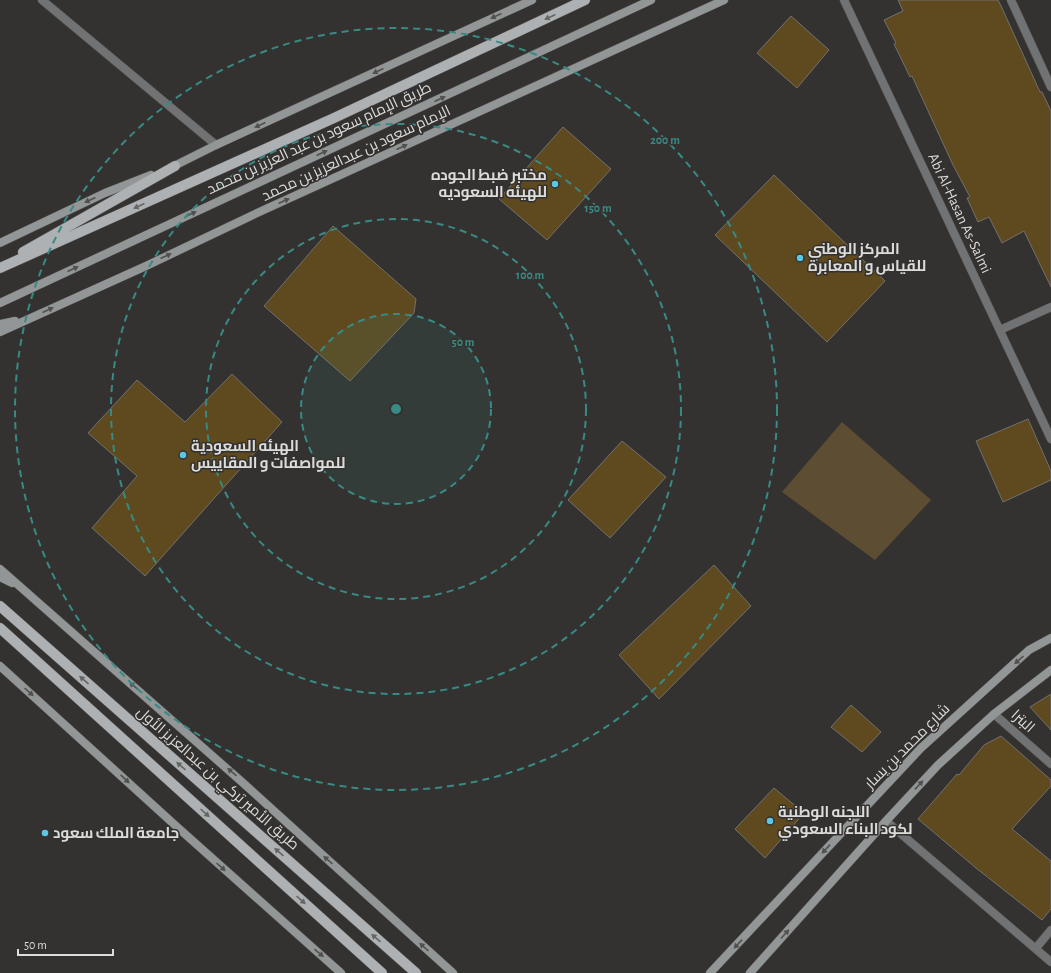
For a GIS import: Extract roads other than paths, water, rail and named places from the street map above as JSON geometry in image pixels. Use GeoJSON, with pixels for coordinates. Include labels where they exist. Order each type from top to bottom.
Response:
{"type":"FeatureCollection","features":[{"type":"Feature","properties":{"kind":"main road"},"geometry":{"type":"LineString","coordinates":[[0,267],[53,234],[175,166],[216,145],[532,0]]}},
{"type":"Feature","properties":{"kind":"main road","name":"طريق الإمام سعود بن عبد العزيز بن محمد"},"geometry":{"type":"LineString","coordinates":[[0,267],[334,118],[585,0]]}},
{"type":"Feature","properties":{"kind":"main road","name":"طريق الإمام سعود بن عبد العزيز بن محمد"},"geometry":{"type":"LineString","coordinates":[[0,303],[651,0]]}},
{"type":"Feature","properties":{"kind":"main road","name":"الإمام سعود بن عبدالعزيز بن محمد"},"geometry":{"type":"LineString","coordinates":[[0,332],[724,0]]}},
{"type":"Feature","properties":{"kind":"main road"},"geometry":{"type":"LineString","coordinates":[[0,243],[105,194],[175,166]]}},
{"type":"Feature","properties":{"kind":"main road"},"geometry":{"type":"LineString","coordinates":[[0,324],[35,316]]}},
{"type":"Feature","properties":{"kind":"main road"},"geometry":{"type":"LineString","coordinates":[[0,569],[242,782],[453,973]]}},
{"type":"Feature","properties":{"kind":"main road"},"geometry":{"type":"LineString","coordinates":[[0,578],[24,589]]}},
{"type":"Feature","properties":{"kind":"main road","name":"طريق الأمير تركي بن عبدالعزيز الأول"},"geometry":{"type":"LineString","coordinates":[[0,606],[416,973]]}},
{"type":"Feature","properties":{"kind":"main road"},"geometry":{"type":"LineString","coordinates":[[0,628],[382,973]]}},
{"type":"Feature","properties":{"kind":"main road","name":"شارع محمد بن يسار"},"geometry":{"type":"LineString","coordinates":[[710,973],[921,748],[1030,650],[1051,638]]}},
{"type":"Feature","properties":{"kind":"main road"},"geometry":{"type":"LineString","coordinates":[[0,666],[341,973]]}},
{"type":"Feature","properties":{"kind":"main road"},"geometry":{"type":"LineString","coordinates":[[750,973],[938,765],[994,714],[1051,670]]}},
{"type":"Feature","properties":{"kind":"street"},"geometry":{"type":"LineString","coordinates":[[42,0],[216,145]]}},
{"type":"Feature","properties":{"kind":"street","name":"Abi Al-Hasan As-Salmi"},"geometry":{"type":"LineString","coordinates":[[844,0],[1051,439]]}},
{"type":"Feature","properties":{"kind":"street"},"geometry":{"type":"LineString","coordinates":[[1011,0],[1051,87]]}},
{"type":"Feature","properties":{"kind":"street"},"geometry":{"type":"LineString","coordinates":[[1000,330],[1051,307]]}},
{"type":"Feature","properties":{"kind":"street","name":"البترا"},"geometry":{"type":"LineString","coordinates":[[994,714],[1051,764]]}},
{"type":"Feature","properties":{"kind":"street"},"geometry":{"type":"LineString","coordinates":[[886,821],[1051,962]]}},
{"type":"Feature","properties":{"kind":"street"},"geometry":{"type":"LineString","coordinates":[[1036,948],[1051,930]]}},
{"type":"Feature","properties":{"kind":"place","name":"مختبر ضبط الجوده للهيئه السعوديه"},"geometry":{"type":"Point","coordinates":[555,184]}},
{"type":"Feature","properties":{"kind":"place","name":"المركز الوطني للقياس و المعابرة"},"geometry":{"type":"Point","coordinates":[800,258]}},
{"type":"Feature","properties":{"kind":"place","name":"الهيئه السعودية للمواصفات و المقاييس"},"geometry":{"type":"Point","coordinates":[183,455]}},
{"type":"Feature","properties":{"kind":"place","name":"اللجنه الوطنية لكود البناء السعودي"},"geometry":{"type":"Point","coordinates":[770,821]}},
{"type":"Feature","properties":{"kind":"place","name":"جامعة الملك سعود"},"geometry":{"type":"Point","coordinates":[45,833]}}]}
